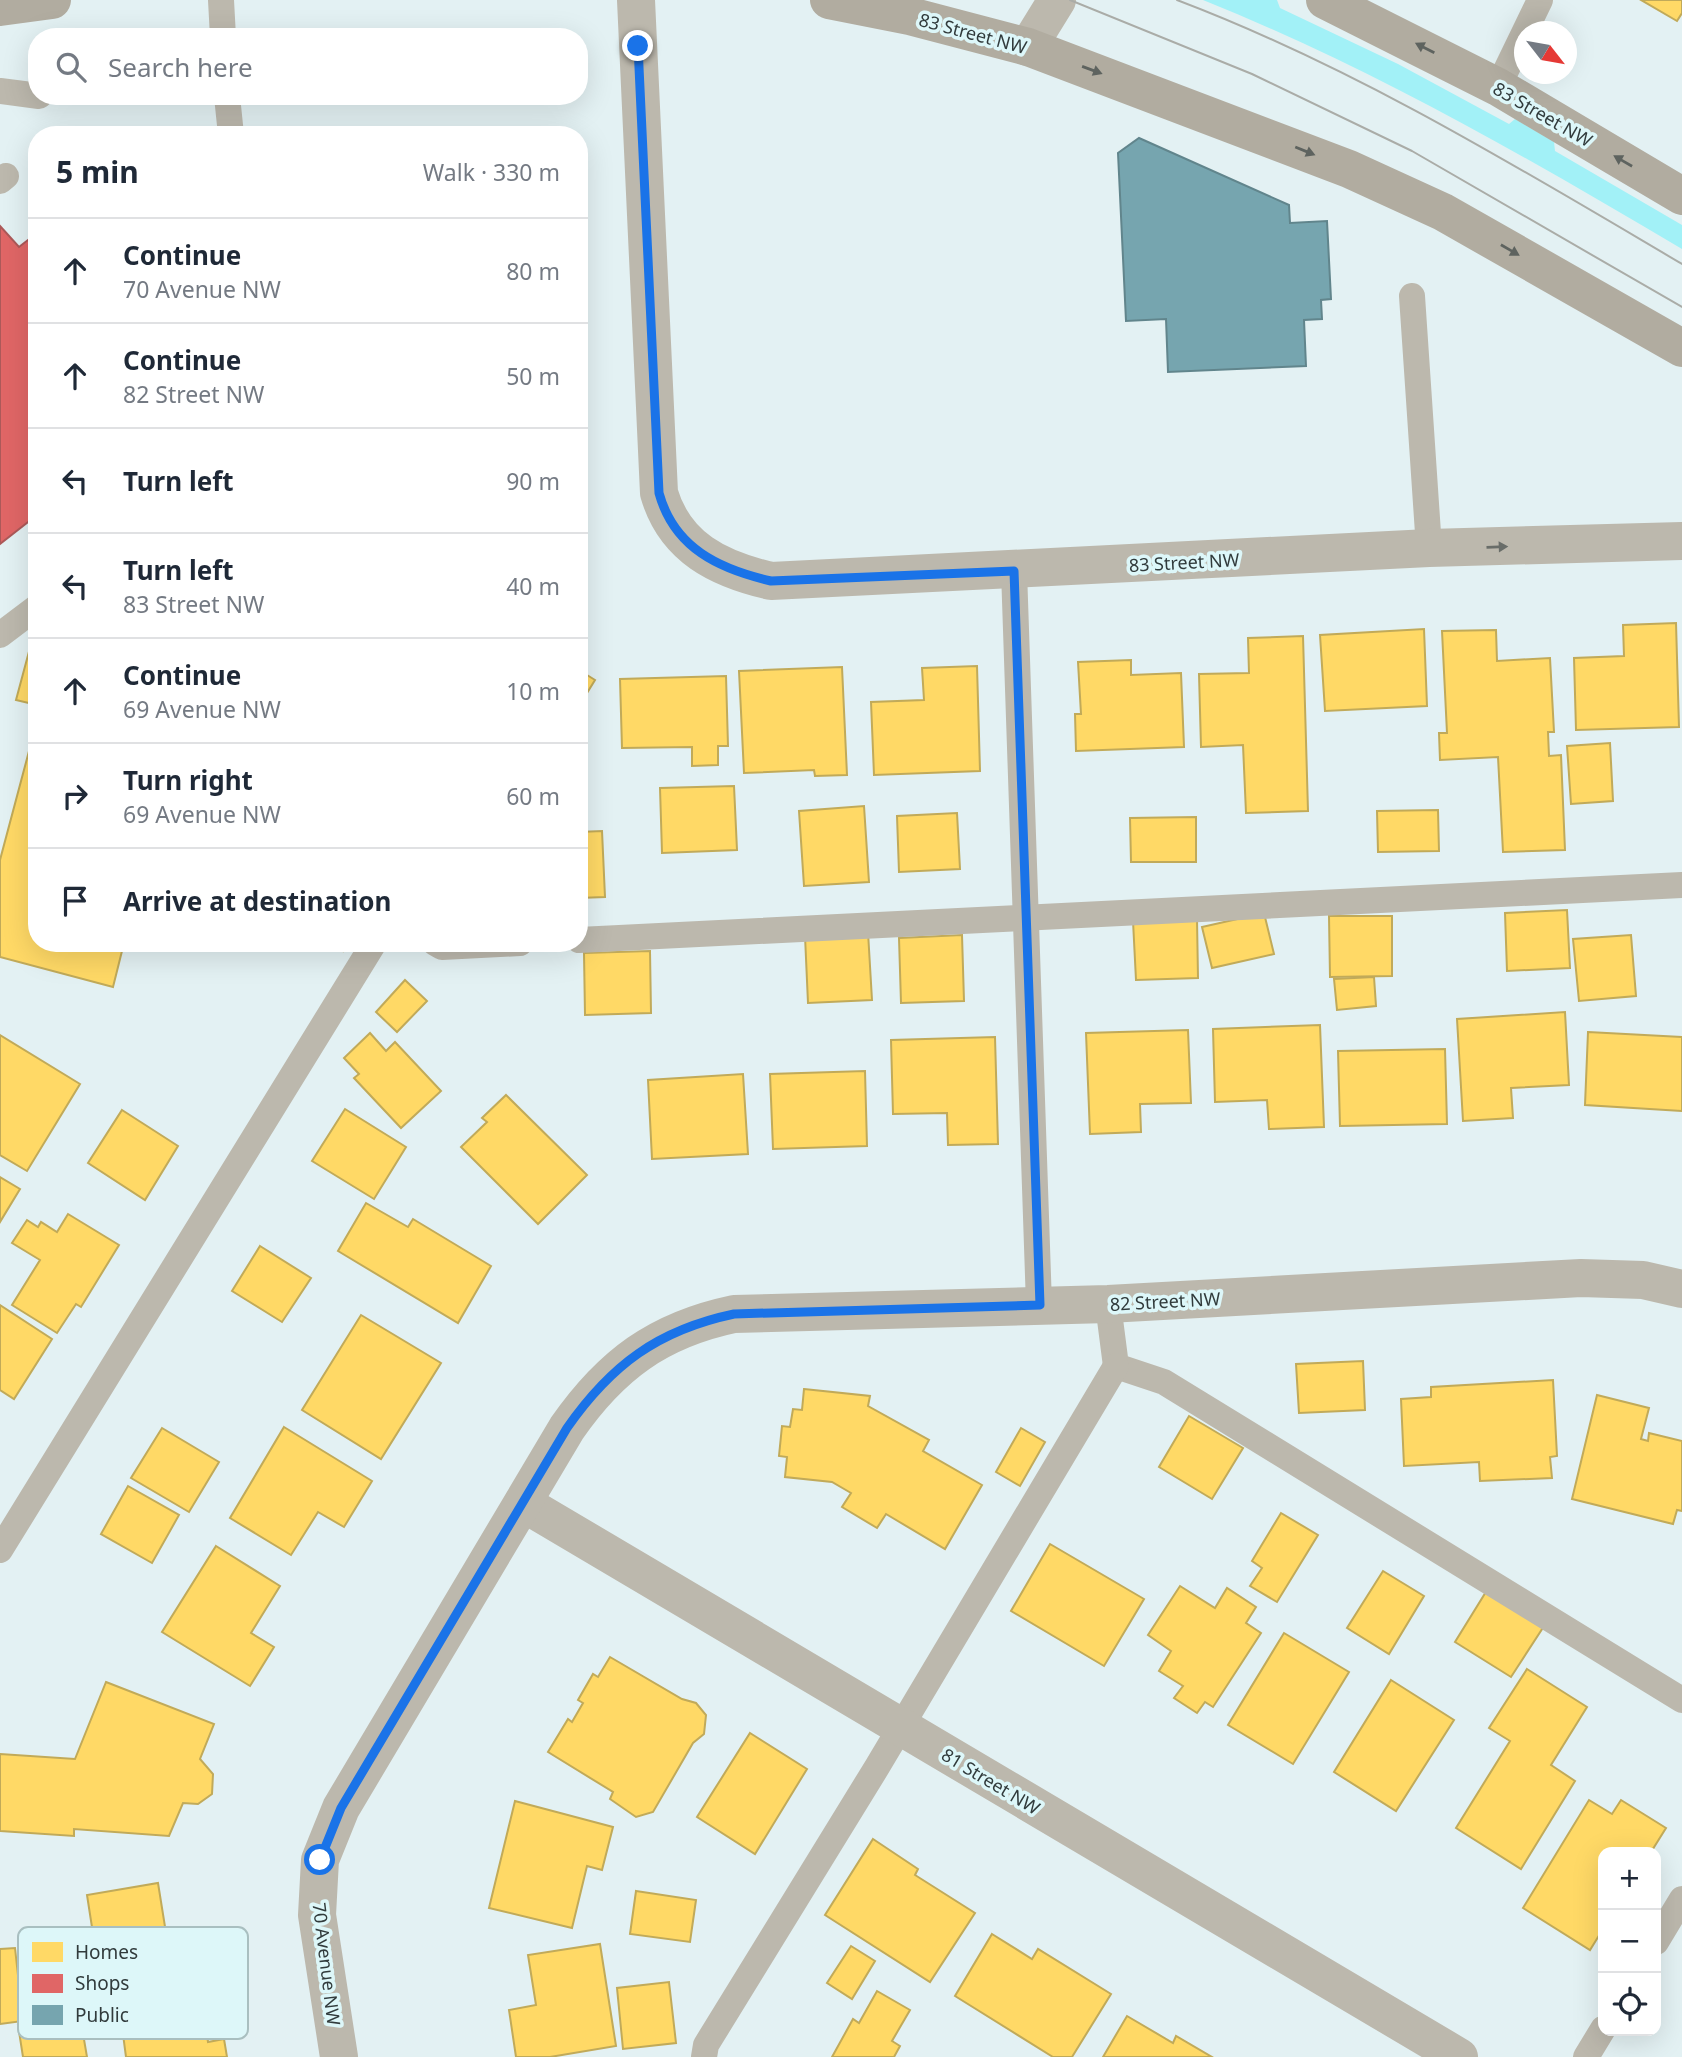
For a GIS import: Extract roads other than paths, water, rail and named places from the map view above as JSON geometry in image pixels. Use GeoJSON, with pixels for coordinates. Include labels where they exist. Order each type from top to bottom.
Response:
{"type":"FeatureCollection","features":[{"type":"Feature","properties":{"kind":"main road"},"geometry":{"type":"LineString","coordinates":[[0,7],[52,0]]}},
{"type":"Feature","properties":{"kind":"main road","name":"83 Street NW"},"geometry":{"type":"LineString","coordinates":[[829,0],[1028,47],[1269,137],[1443,212],[1682,348]]}},
{"type":"Feature","properties":{"kind":"main road","name":"83 Street NW"},"geometry":{"type":"LineString","coordinates":[[1325,0],[1497,87],[1682,195]]}},
{"type":"Feature","properties":{"kind":"street","name":"83 Street NW"},"geometry":{"type":"LineString","coordinates":[[636,0],[659,493],[665,516],[694,548],[717,564],[771,581],[1014,571],[1429,548],[1682,541]]}},
{"type":"Feature","properties":{"kind":"street"},"geometry":{"type":"LineString","coordinates":[[1028,47],[1057,0]]}},
{"type":"Feature","properties":{"kind":"street","name":"82 Street NW"},"geometry":{"type":"LineString","coordinates":[[652,1343],[695,1322],[734,1314],[1108,1304],[1581,1278],[1643,1280],[1682,1289]]}},
{"type":"Feature","properties":{"kind":"street","name":"70 Avenue NW"},"geometry":{"type":"LineString","coordinates":[[339,2057],[317,1915],[320,1860],[341,1808],[590,1396],[616,1370],[652,1343]]}},
{"type":"Feature","properties":{"kind":"street","name":"81 Street NW"},"geometry":{"type":"LineString","coordinates":[[523,1503],[1459,2057]]}},
{"type":"Feature","properties":{"kind":"lane"},"geometry":{"type":"LineString","coordinates":[[220,0],[222,28]]}},
{"type":"Feature","properties":{"kind":"lane"},"geometry":{"type":"LineString","coordinates":[[1497,87],[1540,0]]}},
{"type":"Feature","properties":{"kind":"lane"},"geometry":{"type":"LineString","coordinates":[[0,92],[28,95]]}},
{"type":"Feature","properties":{"kind":"lane"},"geometry":{"type":"LineString","coordinates":[[228,105],[229,126]]}},
{"type":"Feature","properties":{"kind":"lane"},"geometry":{"type":"LineString","coordinates":[[1412,296],[1429,548]]}},
{"type":"Feature","properties":{"kind":"lane"},"geometry":{"type":"LineString","coordinates":[[1014,571],[1040,1305]]}},
{"type":"Feature","properties":{"kind":"lane"},"geometry":{"type":"LineString","coordinates":[[0,635],[28,614]]}},
{"type":"Feature","properties":{"kind":"lane"},"geometry":{"type":"LineString","coordinates":[[588,940],[1682,885]]}},
{"type":"Feature","properties":{"kind":"lane"},"geometry":{"type":"LineString","coordinates":[[0,1550],[368,952]]}},
{"type":"Feature","properties":{"kind":"lane"},"geometry":{"type":"LineString","coordinates":[[704,2057],[706,2045],[901,1728],[1116,1366],[1108,1304]]}},
{"type":"Feature","properties":{"kind":"lane"},"geometry":{"type":"LineString","coordinates":[[1116,1366],[1164,1382],[1682,1700]]}},
{"type":"Feature","properties":{"kind":"lane"},"geometry":{"type":"LineString","coordinates":[[1661,1934],[1682,1899]]}},
{"type":"Feature","properties":{"kind":"lane"},"geometry":{"type":"LineString","coordinates":[[1586,2057],[1599,2036]]}},
{"type":"Feature","properties":{"kind":"tram line"},"geometry":{"type":"LineString","coordinates":[[1070,0],[1252,74],[1412,151],[1682,307]]}},
{"type":"Feature","properties":{"kind":"tram line"},"geometry":{"type":"LineString","coordinates":[[1177,0],[1308,56],[1372,88],[1497,156],[1682,264]]}}]}
